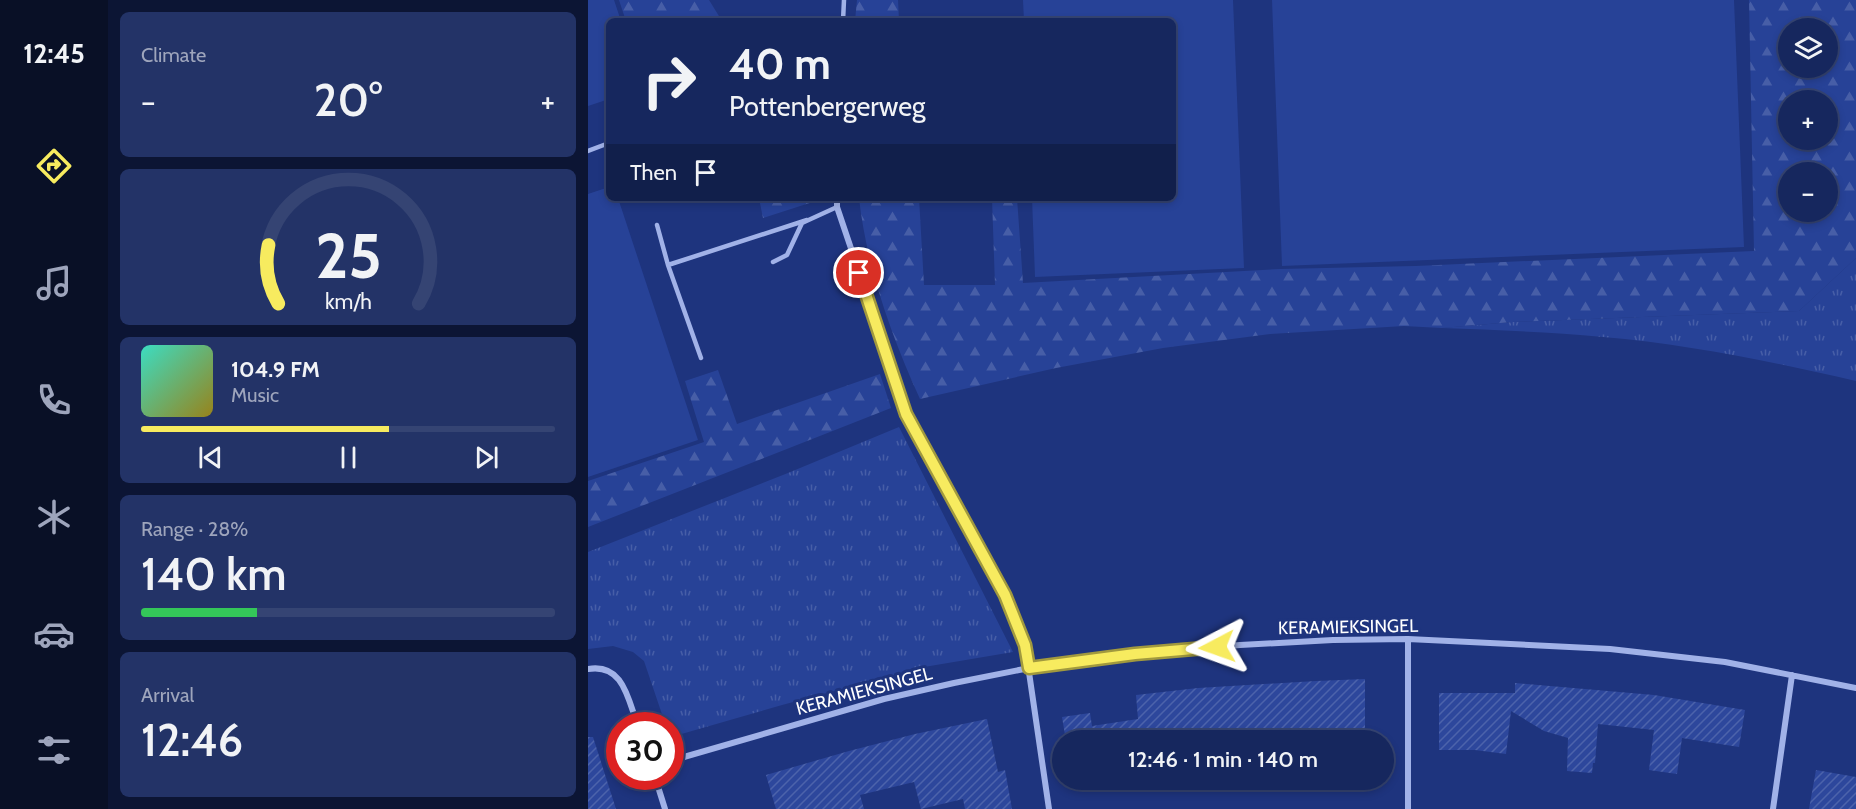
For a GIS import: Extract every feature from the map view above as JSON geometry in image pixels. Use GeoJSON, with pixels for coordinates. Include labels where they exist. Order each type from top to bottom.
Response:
{"type":"FeatureCollection","features":[{"type":"Feature","properties":{"kind":"street"},"geometry":{"type":"LineString","coordinates":[[837,201],[837,207],[906,414],[1005,595],[1025,645],[1049,809]]}},
{"type":"Feature","properties":{"kind":"street"},"geometry":{"type":"LineString","coordinates":[[1407,639],[1408,809]]}},
{"type":"Feature","properties":{"kind":"street","name":"KERAMIEKSINGEL"},"geometry":{"type":"LineString","coordinates":[[684,757],[884,699],[1029,668],[1194,648],[1333,640],[1407,639],[1610,649],[1725,662],[1856,688]]}},
{"type":"Feature","properties":{"kind":"street"},"geometry":{"type":"LineString","coordinates":[[588,669],[601,668],[616,676],[622,682],[633,712]]}},
{"type":"Feature","properties":{"kind":"street"},"geometry":{"type":"LineString","coordinates":[[1773,809],[1792,675]]}},
{"type":"Feature","properties":{"kind":"street"},"geometry":{"type":"LineString","coordinates":[[659,790],[665,809]]}},
{"type":"Feature","properties":{"kind":"lane"},"geometry":{"type":"LineString","coordinates":[[843,18],[844,0]]}},
{"type":"Feature","properties":{"kind":"lane"},"geometry":{"type":"LineString","coordinates":[[589,149],[606,144]]}},
{"type":"Feature","properties":{"kind":"lane"},"geometry":{"type":"LineString","coordinates":[[773,262],[786,255],[801,223],[837,207]]}},
{"type":"Feature","properties":{"kind":"lane"},"geometry":{"type":"LineString","coordinates":[[668,265],[807,220]]}},
{"type":"Feature","properties":{"kind":"lane"},"geometry":{"type":"LineString","coordinates":[[657,225],[668,265],[701,358]]}},
{"type":"Feature","properties":{"kind":"green space"},"geometry":{"type":"Polygon","coordinates":[[[588,0],[614,0],[620,18],[606,18],[606,100],[588,106],[588,0]]]}},
{"type":"Feature","properties":{"kind":"green space"},"geometry":{"type":"Polygon","coordinates":[[[619,0],[709,0],[720,18],[625,18],[619,0]]]}},
{"type":"Feature","properties":{"kind":"green space"},"geometry":{"type":"Polygon","coordinates":[[[857,0],[898,0],[899,18],[855,18],[857,0]]]}},
{"type":"Feature","properties":{"kind":"green space"},"geometry":{"type":"Polygon","coordinates":[[[1023,0],[1233,0],[1244,268],[1035,277],[1032,201],[1176,201],[1176,18],[1024,18],[1023,0]]]}},
{"type":"Feature","properties":{"kind":"green space"},"geometry":{"type":"Polygon","coordinates":[[[1272,0],[1734,0],[1744,247],[1282,266],[1272,0]]]}},
{"type":"Feature","properties":{"kind":"green space"},"geometry":{"type":"Polygon","coordinates":[[[1749,0],[1856,0],[1856,258],[1799,311],[1512,322],[1442,328],[1404,326],[1270,334],[1163,348],[1056,368],[920,399],[890,326],[874,275],[859,201],[919,201],[924,285],[995,285],[992,201],[1017,201],[1023,283],[1281,269],[1416,266],[1754,251],[1749,0]]]}},
{"type":"Feature","properties":{"kind":"green space"},"geometry":{"type":"Polygon","coordinates":[[[606,188],[606,201],[619,201],[698,440],[588,477],[588,194],[606,188]]]}},
{"type":"Feature","properties":{"kind":"green space"},"geometry":{"type":"Polygon","coordinates":[[[760,201],[816,201],[763,218],[760,201]]]}},
{"type":"Feature","properties":{"kind":"green space"},"geometry":{"type":"Polygon","coordinates":[[[1856,258],[1856,381],[1698,349],[1635,340],[1442,328],[1512,322],[1799,311],[1856,258]]]}},
{"type":"Feature","properties":{"kind":"green space"},"geometry":{"type":"Polygon","coordinates":[[[718,370],[737,424],[880,374],[891,408],[588,527],[588,481],[704,442],[685,381],[718,370]]]}},
{"type":"Feature","properties":{"kind":"green space"},"geometry":{"type":"Polygon","coordinates":[[[899,427],[1013,652],[924,667],[684,733],[684,712],[661,712],[644,661],[633,652],[613,646],[588,649],[588,552],[899,427]]]}},
{"type":"Feature","properties":{"kind":"building"},"geometry":{"type":"Polygon","coordinates":[[[1365,679],[1365,730],[1064,730],[1062,717],[1090,713],[1092,726],[1138,719],[1136,695],[1198,688],[1365,679]]]}},
{"type":"Feature","properties":{"kind":"building"},"geometry":{"type":"Polygon","coordinates":[[[1515,683],[1654,695],[1745,710],[1739,747],[1682,738],[1677,774],[1649,770],[1654,730],[1598,724],[1592,773],[1567,771],[1568,738],[1544,731],[1511,711],[1506,754],[1475,750],[1439,750],[1439,693],[1515,693],[1515,683]]]}},
{"type":"Feature","properties":{"kind":"building"},"geometry":{"type":"Polygon","coordinates":[[[987,719],[998,772],[1005,770],[1012,809],[965,809],[963,799],[921,809],[914,782],[860,795],[864,809],[776,809],[766,775],[915,734],[987,719]]]}},
{"type":"Feature","properties":{"kind":"building"},"geometry":{"type":"Polygon","coordinates":[[[588,737],[593,737],[606,778],[606,790],[610,790],[616,809],[588,809],[588,737]]]}},
{"type":"Feature","properties":{"kind":"building"},"geometry":{"type":"Polygon","coordinates":[[[1816,770],[1856,777],[1856,809],[1809,809],[1816,770]]]}},
{"type":"Feature","properties":{"kind":"route"},"geometry":{"type":"LineString","coordinates":[[859,273],[906,414],[1005,595],[1025,645],[1029,668],[1135,654],[1217,647]]}}]}
